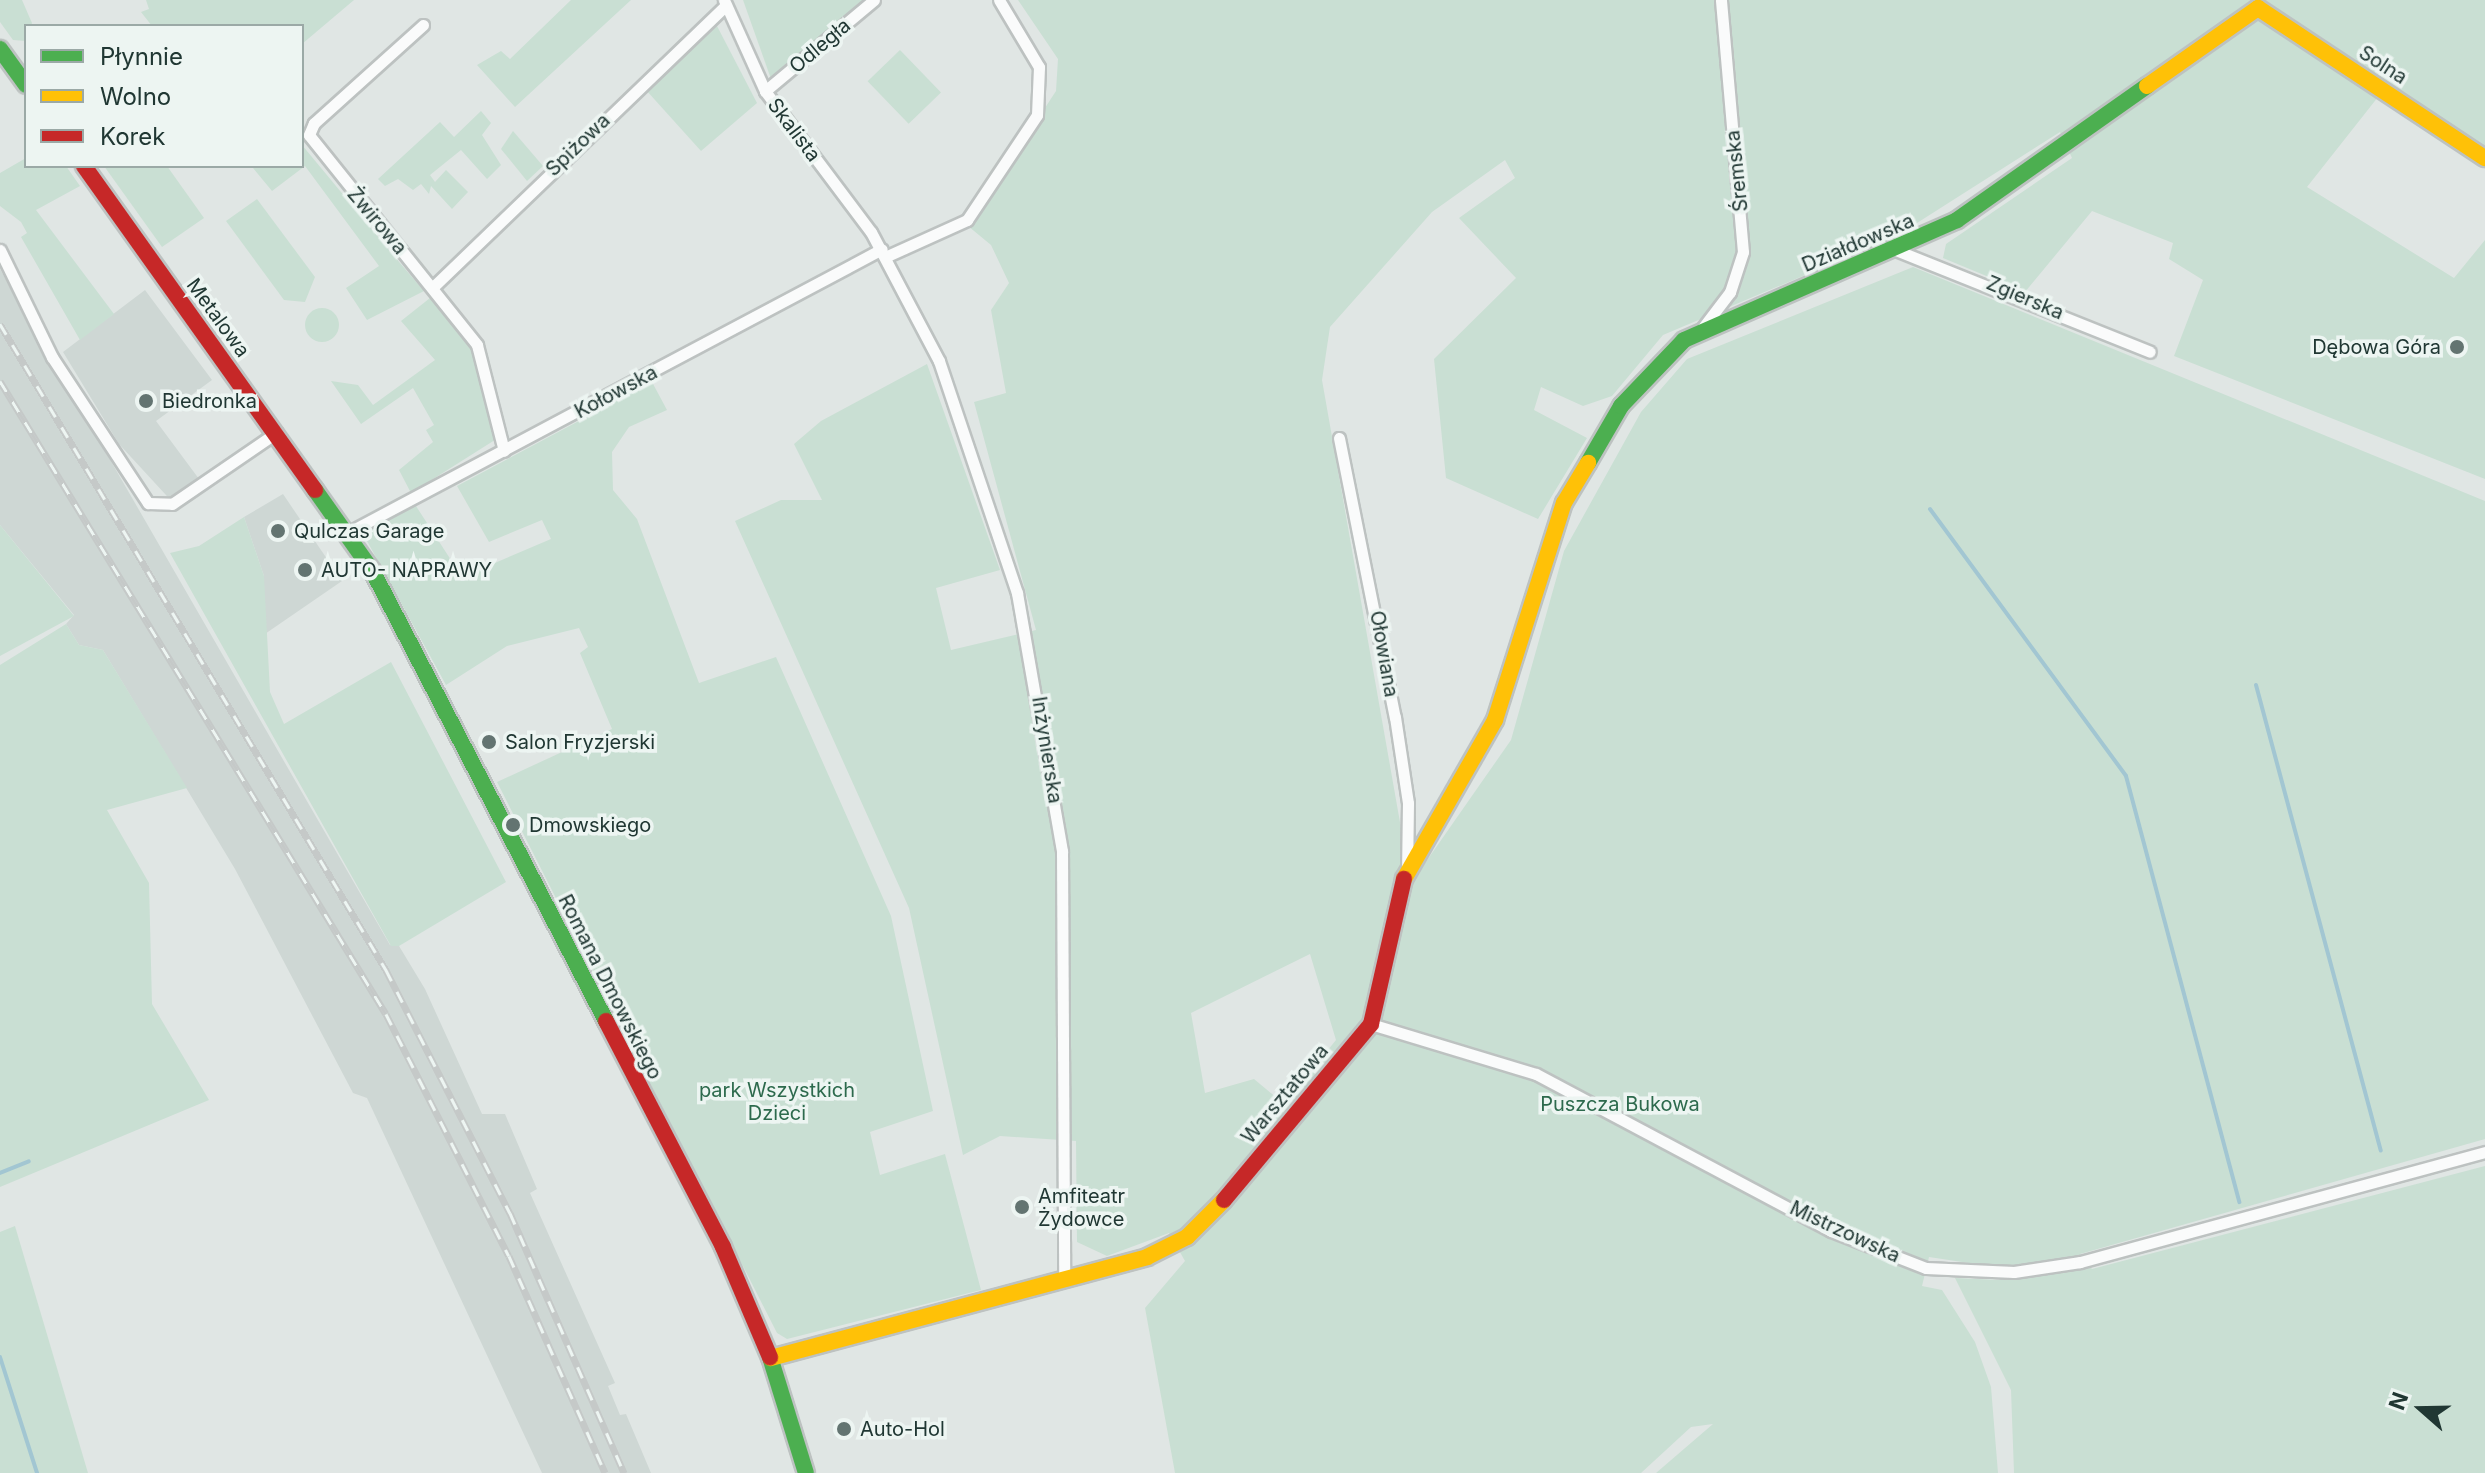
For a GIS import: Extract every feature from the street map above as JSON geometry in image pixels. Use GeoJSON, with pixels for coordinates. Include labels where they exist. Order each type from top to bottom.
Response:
{"type":"FeatureCollection","features":[{"type":"Feature","properties":{"kind":"street","name":"Odległa"},"geometry":{"type":"LineString","coordinates":[[765,91],[874,0]]}},
{"type":"Feature","properties":{"kind":"street","name":"Kołowska"},"geometry":{"type":"LineString","coordinates":[[349,532],[884,253],[967,220],[1041,106],[1035,56],[999,0]]}},
{"type":"Feature","properties":{"kind":"street","name":"Śremska"},"geometry":{"type":"LineString","coordinates":[[1701,330],[1738,278],[1743,252],[1721,0]]}},
{"type":"Feature","properties":{"kind":"street","name":"Skalista"},"geometry":{"type":"LineString","coordinates":[[725,2],[765,91],[884,253]]}},
{"type":"Feature","properties":{"kind":"street","name":"Spiżowa"},"geometry":{"type":"LineString","coordinates":[[433,287],[725,2]]}},
{"type":"Feature","properties":{"kind":"street","name":"Działdowska"},"geometry":{"type":"LineString","coordinates":[[1540,564],[1564,503],[1621,406],[1664,357],[1701,330],[1898,251],[1957,220],[2258,8]]}},
{"type":"Feature","properties":{"kind":"street","name":"Solna"},"geometry":{"type":"LineString","coordinates":[[2258,8],[2485,158]]}},
{"type":"Feature","properties":{"kind":"street","name":"Żwirowa"},"geometry":{"type":"LineString","coordinates":[[423,25],[314,123],[309,135],[477,345],[504,451]]}},
{"type":"Feature","properties":{"kind":"street"},"geometry":{"type":"LineString","coordinates":[[2,56],[24,83]]}},
{"type":"Feature","properties":{"kind":"street","name":"Metalowa"},"geometry":{"type":"LineString","coordinates":[[85,168],[349,532]]}},
{"type":"Feature","properties":{"kind":"street"},"geometry":{"type":"LineString","coordinates":[[0,250],[52,357],[148,503],[172,504],[277,432]]}},
{"type":"Feature","properties":{"kind":"street","name":"Zgierska"},"geometry":{"type":"LineString","coordinates":[[1898,251],[2150,352]]}},
{"type":"Feature","properties":{"kind":"street","name":"Inżynierska"},"geometry":{"type":"LineString","coordinates":[[884,253],[956,397],[977,459],[1045,728],[1062,851],[1064,1280]]}},
{"type":"Feature","properties":{"kind":"street","name":"Ołowiana"},"geometry":{"type":"LineString","coordinates":[[1339,438],[1395,717],[1408,803],[1407,871]]}},
{"type":"Feature","properties":{"kind":"street","name":"Romana Dmowskiego"},"geometry":{"type":"LineString","coordinates":[[349,532],[717,1235],[771,1358],[806,1473]]}},
{"type":"Feature","properties":{"kind":"street","name":"Warsztatowa"},"geometry":{"type":"LineString","coordinates":[[771,1358],[1064,1280],[1187,1237],[1371,1024],[1407,871],[1495,720],[1540,564]]}},
{"type":"Feature","properties":{"kind":"street","name":"Mistrzowska"},"geometry":{"type":"LineString","coordinates":[[1371,1024],[1536,1074],[1831,1231],[1926,1268],[2014,1272],[2080,1262],[2485,1152]]}},
{"type":"Feature","properties":{"kind":"shaded area"},"geometry":{"type":"Polygon","coordinates":[[[0,269],[390,945],[399,946],[425,989],[482,1114],[505,1114],[537,1189],[530,1193],[615,1383],[608,1386],[620,1415],[626,1414],[651,1473],[542,1473],[367,1098],[353,1093],[235,869],[103,650],[79,645],[66,624],[74,615],[0,525],[0,269]]]}},
{"type":"Feature","properties":{"kind":"shaded area"},"geometry":{"type":"Polygon","coordinates":[[[145,290],[212,380],[156,421],[202,483],[177,507],[119,444],[63,352],[145,290]]]}},
{"type":"Feature","properties":{"kind":"shaded area"},"geometry":{"type":"Polygon","coordinates":[[[283,494],[342,581],[262,636],[264,576],[244,517],[283,494]]]}},
{"type":"Feature","properties":{"kind":"green space"},"geometry":{"type":"Polygon","coordinates":[[[0,0],[22,0],[32,23],[24,24],[24,41],[13,40],[0,22],[0,0]]]}},
{"type":"Feature","properties":{"kind":"green space"},"geometry":{"type":"Polygon","coordinates":[[[146,0],[354,0],[304,42],[304,24],[150,24],[141,12],[149,9],[146,0]]]}},
{"type":"Feature","properties":{"kind":"green space"},"geometry":{"type":"Polygon","coordinates":[[[571,0],[631,0],[515,107],[477,65],[501,51],[510,59],[571,0]]]}},
{"type":"Feature","properties":{"kind":"green space"},"geometry":{"type":"Polygon","coordinates":[[[743,0],[868,0],[771,79],[743,0]]]}},
{"type":"Feature","properties":{"kind":"green space","name":"Puszcza Bukowa"},"geometry":{"type":"Polygon","coordinates":[[[1018,0],[2485,0],[2485,149],[2378,97],[2307,187],[2454,278],[2485,240],[2485,479],[2174,356],[2203,280],[2169,259],[2173,243],[2092,211],[2025,292],[1943,258],[1946,244],[2072,158],[2060,132],[1895,237],[1663,335],[1612,396],[1583,406],[1541,387],[1534,410],[1587,438],[1538,519],[1446,478],[1434,359],[1516,278],[1459,218],[1515,178],[1505,160],[1432,212],[1330,327],[1322,380],[1404,845],[1423,866],[1511,740],[1564,551],[1641,412],[1687,359],[1913,267],[2485,501],[2485,1139],[2080,1254],[2092,1269],[2485,1166],[2485,1473],[2014,1473],[2011,1390],[1955,1278],[2000,1280],[1982,1265],[1929,1257],[1922,1286],[1942,1290],[1975,1342],[1991,1387],[1998,1473],[1656,1473],[1713,1424],[1691,1427],[1641,1473],[1175,1473],[1145,1308],[1185,1261],[1169,1233],[1107,1256],[1077,1242],[1076,1141],[1000,1136],[963,1155],[909,908],[735,521],[781,500],[822,500],[794,444],[821,421],[927,364],[1000,570],[936,588],[951,650],[1036,630],[974,402],[1006,393],[991,310],[1009,283],[991,245],[968,226],[1056,91],[1058,59],[1018,0]],[[1310,954],[1191,1013],[1205,1093],[1254,1079],[1284,1104],[1336,1040],[1310,954]]]}},
{"type":"Feature","properties":{"kind":"green space"},"geometry":{"type":"Polygon","coordinates":[[[717,26],[757,103],[701,151],[646,90],[717,26]]]}},
{"type":"Feature","properties":{"kind":"green space"},"geometry":{"type":"Polygon","coordinates":[[[900,50],[941,92],[909,124],[868,81],[900,50]]]}},
{"type":"Feature","properties":{"kind":"green space"},"geometry":{"type":"Polygon","coordinates":[[[481,111],[491,123],[482,135],[501,165],[487,179],[461,150],[430,175],[435,182],[446,170],[468,192],[452,209],[431,186],[429,194],[421,184],[413,190],[398,179],[385,186],[378,179],[440,122],[454,137],[481,111]]]}},
{"type":"Feature","properties":{"kind":"green space"},"geometry":{"type":"Polygon","coordinates":[[[513,131],[543,166],[527,181],[501,149],[513,131]]]}},
{"type":"Feature","properties":{"kind":"green space"},"geometry":{"type":"Polygon","coordinates":[[[304,147],[424,291],[367,320],[346,288],[379,266],[305,166],[304,147]]]}},
{"type":"Feature","properties":{"kind":"green space"},"geometry":{"type":"Polygon","coordinates":[[[24,159],[24,168],[67,168],[80,186],[36,210],[114,314],[80,340],[21,237],[27,233],[21,222],[0,206],[0,173],[24,159]]]}},
{"type":"Feature","properties":{"kind":"green space"},"geometry":{"type":"Polygon","coordinates":[[[105,168],[168,168],[204,218],[162,247],[105,168]]]}},
{"type":"Feature","properties":{"kind":"green space"},"geometry":{"type":"Polygon","coordinates":[[[253,168],[302,168],[272,191],[253,168]]]}},
{"type":"Feature","properties":{"kind":"green space"},"geometry":{"type":"Polygon","coordinates":[[[257,199],[315,277],[305,302],[284,300],[226,221],[257,199]]]}},
{"type":"Feature","properties":{"kind":"green space"},"geometry":{"type":"Polygon","coordinates":[[[430,298],[471,345],[498,438],[411,493],[399,470],[433,442],[426,430],[434,425],[413,388],[361,424],[331,381],[358,385],[373,405],[435,360],[401,321],[430,298]]]}},
{"type":"Feature","properties":{"kind":"green space"},"geometry":{"type":"Polygon","coordinates":[[[322,308],[334,313],[339,325],[334,337],[322,342],[310,337],[305,325],[310,313],[322,308]]]}},
{"type":"Feature","properties":{"kind":"green space","name":"park Wszystkich Dzieci"},"geometry":{"type":"Polygon","coordinates":[[[652,382],[667,410],[629,427],[612,452],[613,490],[637,519],[699,683],[776,657],[891,916],[933,1111],[870,1132],[880,1175],[945,1154],[981,1290],[787,1339],[777,1333],[497,782],[612,729],[580,653],[588,647],[579,628],[507,646],[446,685],[361,530],[414,503],[462,577],[551,539],[542,520],[489,542],[457,486],[652,382]]]}},
{"type":"Feature","properties":{"kind":"green space"},"geometry":{"type":"Polygon","coordinates":[[[244,517],[264,576],[270,692],[284,724],[391,662],[506,882],[399,946],[391,946],[170,553],[199,546],[244,517]]]}},
{"type":"Feature","properties":{"kind":"green space"},"geometry":{"type":"Polygon","coordinates":[[[0,525],[74,616],[0,656],[0,525]]]}},
{"type":"Feature","properties":{"kind":"green space"},"geometry":{"type":"Polygon","coordinates":[[[66,624],[79,645],[103,650],[187,788],[107,810],[149,883],[152,1004],[209,1100],[0,1187],[0,665],[66,624]]]}},
{"type":"Feature","properties":{"kind":"green space"},"geometry":{"type":"Polygon","coordinates":[[[15,1226],[88,1473],[0,1473],[0,1232],[15,1226]]]}},
{"type":"Feature","properties":{"kind":"waterway"},"geometry":{"type":"LineString","coordinates":[[1930,509],[2126,776],[2239,1202]]}},
{"type":"Feature","properties":{"kind":"waterway"},"geometry":{"type":"LineString","coordinates":[[2256,685],[2381,1151]]}},
{"type":"Feature","properties":{"kind":"waterway"},"geometry":{"type":"LineString","coordinates":[[0,1173],[29,1161]]}},
{"type":"Feature","properties":{"kind":"waterway"},"geometry":{"type":"LineString","coordinates":[[0,1357],[37,1473]]}},
{"type":"Feature","properties":{"kind":"railway"},"geometry":{"type":"LineString","coordinates":[[0,324],[386,970],[510,1213],[624,1473]]}},
{"type":"Feature","properties":{"kind":"railway"},"geometry":{"type":"LineString","coordinates":[[0,381],[386,1014],[509,1256],[605,1473]]}},
{"type":"Feature","properties":{"kind":"traffic: fast"},"geometry":{"type":"LineString","coordinates":[[0,49],[24,82]]}},
{"type":"Feature","properties":{"kind":"traffic: fast"},"geometry":{"type":"LineString","coordinates":[[1588,463],[1621,406],[1684,340],[1957,220],[2147,86]]}},
{"type":"Feature","properties":{"kind":"traffic: fast"},"geometry":{"type":"LineString","coordinates":[[315,490],[373,572],[606,1021]]}},
{"type":"Feature","properties":{"kind":"traffic: fast"},"geometry":{"type":"LineString","coordinates":[[770,1357],[806,1473]]}},
{"type":"Feature","properties":{"kind":"traffic: slow"},"geometry":{"type":"LineString","coordinates":[[2147,86],[2258,8],[2485,158]]}},
{"type":"Feature","properties":{"kind":"traffic: slow"},"geometry":{"type":"LineString","coordinates":[[1404,879],[1495,720],[1564,503],[1588,463]]}},
{"type":"Feature","properties":{"kind":"traffic: slow"},"geometry":{"type":"LineString","coordinates":[[771,1358],[1147,1257],[1187,1237],[1224,1200]]}},
{"type":"Feature","properties":{"kind":"traffic: jam"},"geometry":{"type":"LineString","coordinates":[[85,168],[315,490]]}},
{"type":"Feature","properties":{"kind":"traffic: jam"},"geometry":{"type":"LineString","coordinates":[[1224,1200],[1371,1024],[1404,879]]}},
{"type":"Feature","properties":{"kind":"traffic: jam"},"geometry":{"type":"LineString","coordinates":[[606,1021],[723,1247],[770,1357]]}},
{"type":"Feature","properties":{"kind":"place","name":"Dębowa Góra"},"geometry":{"type":"Point","coordinates":[2457,347]}},
{"type":"Feature","properties":{"kind":"place","name":"Biedronka"},"geometry":{"type":"Point","coordinates":[146,401]}},
{"type":"Feature","properties":{"kind":"place","name":"Qulczas Garage"},"geometry":{"type":"Point","coordinates":[278,531]}},
{"type":"Feature","properties":{"kind":"place","name":"AUTO- NAPRAWY"},"geometry":{"type":"Point","coordinates":[305,570]}},
{"type":"Feature","properties":{"kind":"place","name":"Salon Fryzjerski"},"geometry":{"type":"Point","coordinates":[489,742]}},
{"type":"Feature","properties":{"kind":"place","name":"Dmowskiego"},"geometry":{"type":"Point","coordinates":[513,825]}},
{"type":"Feature","properties":{"kind":"place","name":"Amfiteatr Żydowce"},"geometry":{"type":"Point","coordinates":[1022,1207]}},
{"type":"Feature","properties":{"kind":"place","name":"Auto-Hol"},"geometry":{"type":"Point","coordinates":[844,1429]}}]}
